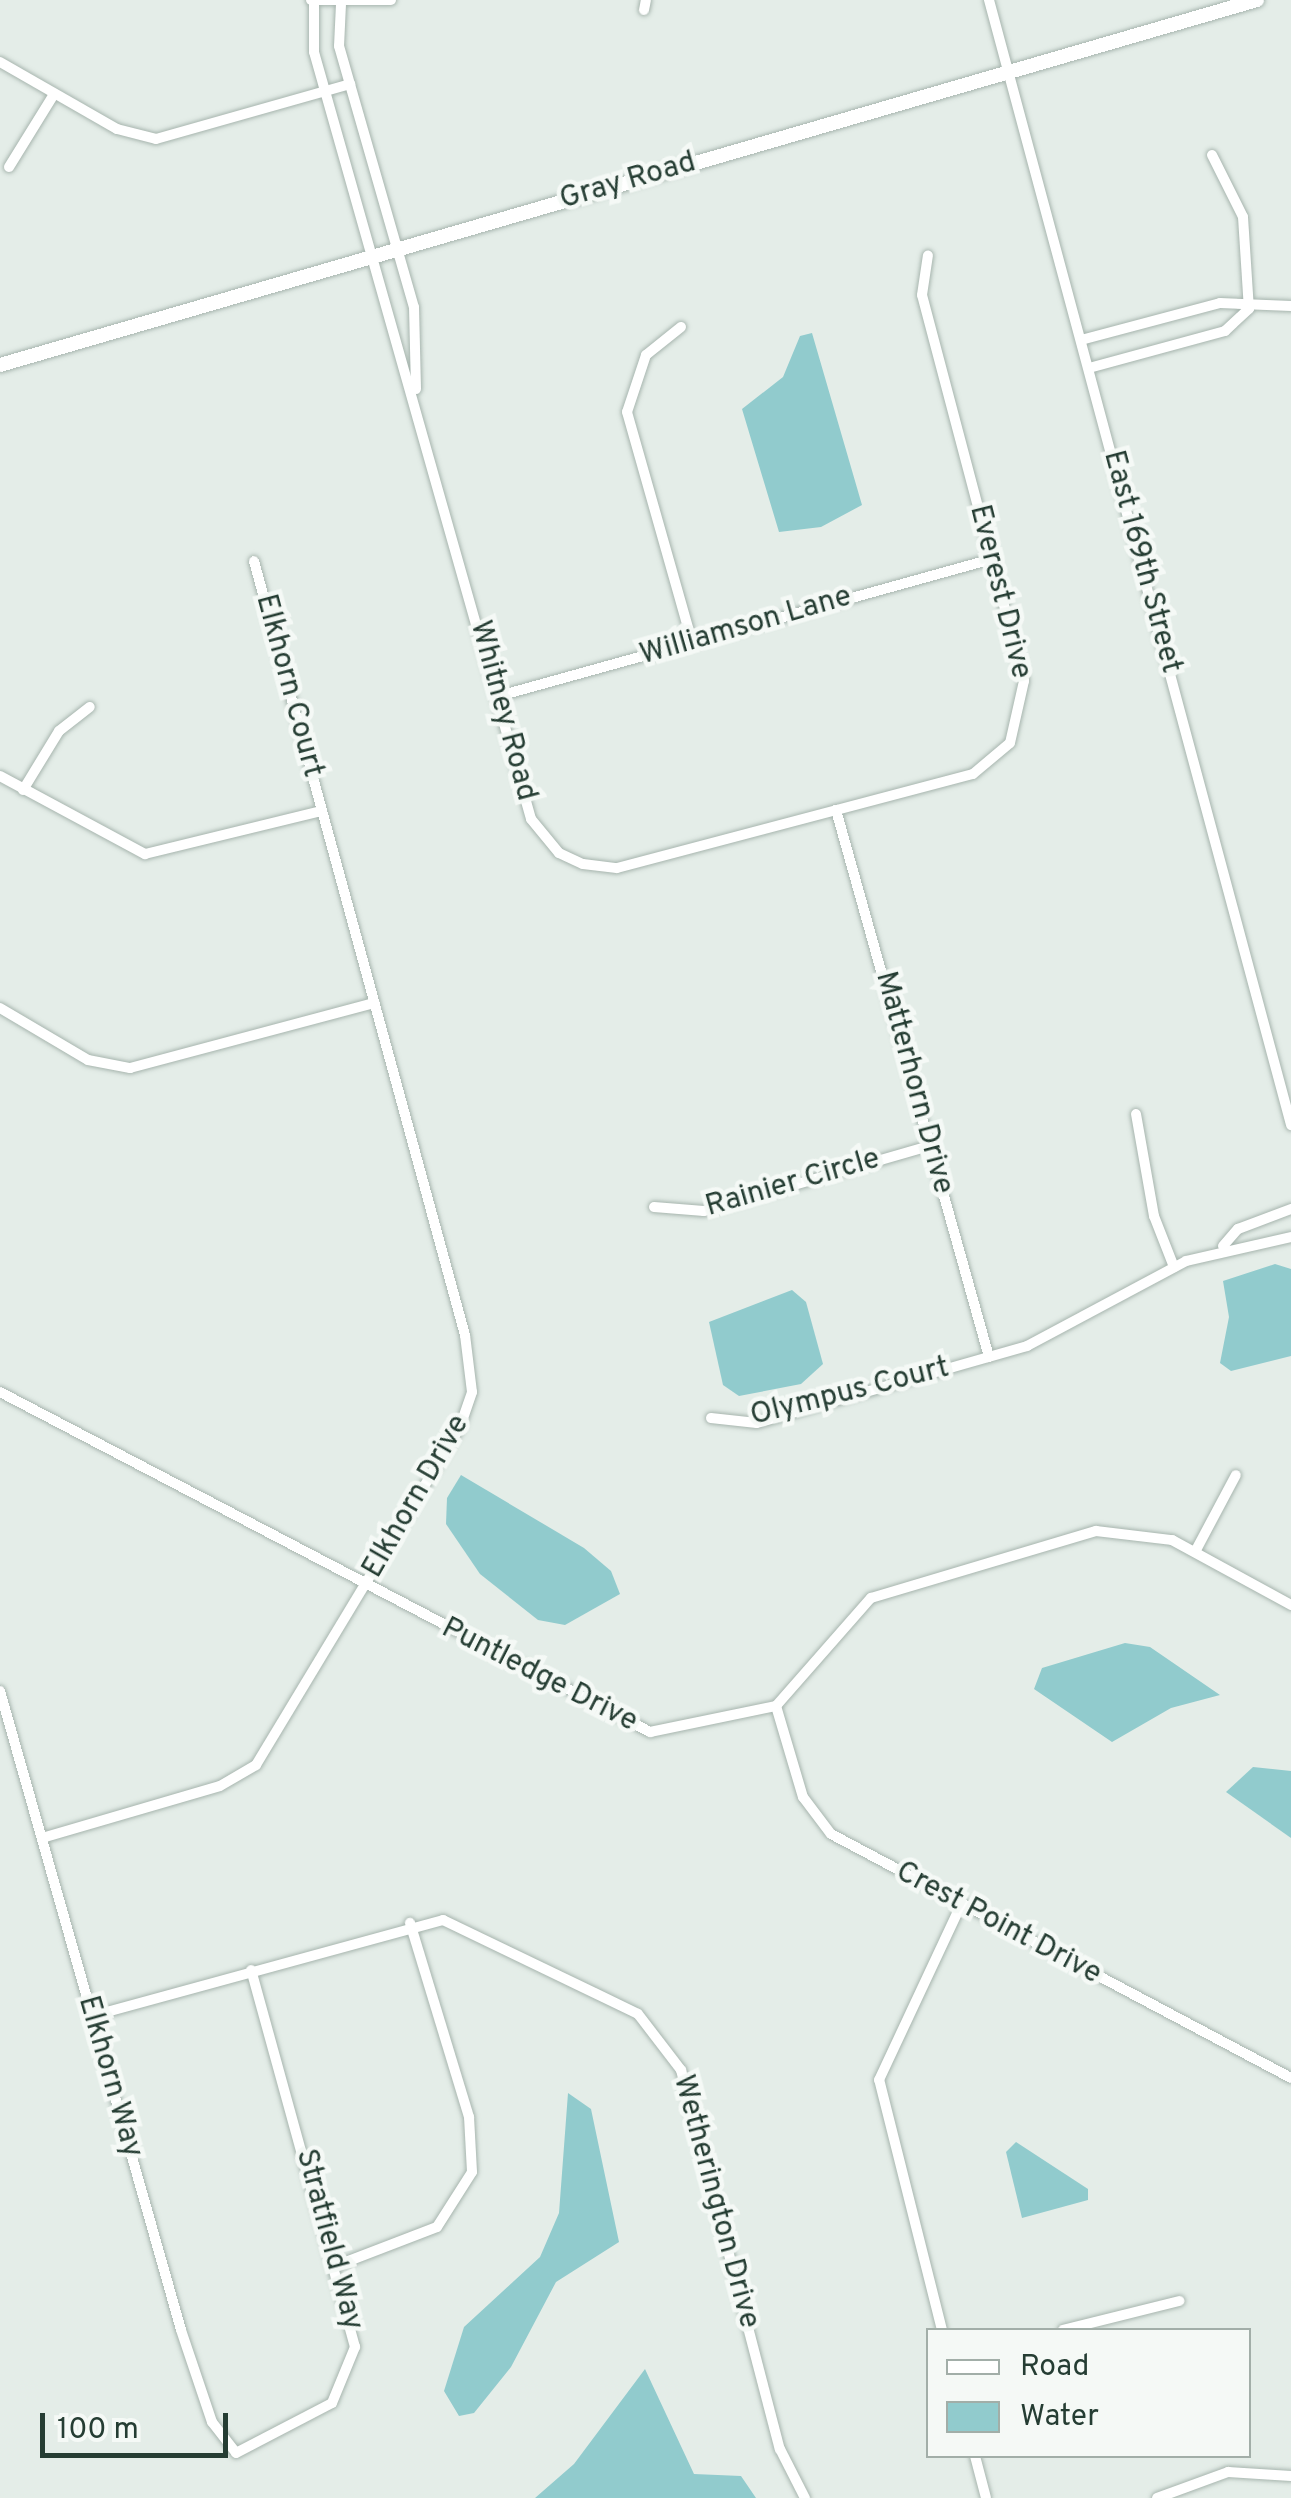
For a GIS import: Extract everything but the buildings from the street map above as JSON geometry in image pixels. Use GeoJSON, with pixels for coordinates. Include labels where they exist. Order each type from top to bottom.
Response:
{"type":"FeatureCollection","features":[{"type":"Feature","properties":{"kind":"street"},"geometry":{"type":"LineString","coordinates":[[312,0],[340,4],[391,0]]}},
{"type":"Feature","properties":{"kind":"street","name":"Whitney Road"},"geometry":{"type":"LineString","coordinates":[[312,0],[311,36],[499,696],[530,819],[559,853],[583,864],[618,868],[836,810]]}},
{"type":"Feature","properties":{"kind":"street","name":"East 169th Street"},"geometry":{"type":"LineString","coordinates":[[989,0],[1291,1125]]}},
{"type":"Feature","properties":{"kind":"street","name":"Gray Road"},"geometry":{"type":"LineString","coordinates":[[0,365],[1256,0]]}},
{"type":"Feature","properties":{"kind":"street","name":"Whitney Road"},"geometry":{"type":"LineString","coordinates":[[340,4],[350,84],[398,248],[419,338],[416,400]]}},
{"type":"Feature","properties":{"kind":"street"},"geometry":{"type":"LineString","coordinates":[[0,62],[54,94],[156,140],[350,84]]}},
{"type":"Feature","properties":{"kind":"street"},"geometry":{"type":"LineString","coordinates":[[9,167],[54,94]]}},
{"type":"Feature","properties":{"kind":"street"},"geometry":{"type":"LineString","coordinates":[[1212,156],[1243,217],[1250,310]]}},
{"type":"Feature","properties":{"kind":"street","name":"Everest Drive"},"geometry":{"type":"LineString","coordinates":[[836,810],[972,774],[1010,743],[1024,681],[922,295],[928,255]]}},
{"type":"Feature","properties":{"kind":"street"},"geometry":{"type":"LineString","coordinates":[[1081,340],[1220,304],[1250,310],[1291,306]]}},
{"type":"Feature","properties":{"kind":"street"},"geometry":{"type":"LineString","coordinates":[[1088,368],[1225,330],[1250,310]]}},
{"type":"Feature","properties":{"kind":"street"},"geometry":{"type":"LineString","coordinates":[[681,327],[646,355],[626,412],[692,642]]}},
{"type":"Feature","properties":{"kind":"street","name":"Williamson Lane"},"geometry":{"type":"LineString","coordinates":[[499,696],[992,559]]}},
{"type":"Feature","properties":{"kind":"street","name":"Elkhorn Court"},"geometry":{"type":"LineString","coordinates":[[254,561],[322,811]]}},
{"type":"Feature","properties":{"kind":"street"},"geometry":{"type":"LineString","coordinates":[[22,790],[59,731],[90,706]]}},
{"type":"Feature","properties":{"kind":"street"},"geometry":{"type":"LineString","coordinates":[[0,776],[145,854],[322,811]]}},
{"type":"Feature","properties":{"kind":"street","name":"Matterhorn Drive"},"geometry":{"type":"LineString","coordinates":[[836,810],[989,1357]]}},
{"type":"Feature","properties":{"kind":"street","name":"Elkhorn Drive"},"geometry":{"type":"LineString","coordinates":[[42,1838],[244,1775],[366,1586],[460,1427],[473,1377],[322,811]]}},
{"type":"Feature","properties":{"kind":"street"},"geometry":{"type":"LineString","coordinates":[[0,1008],[88,1060],[130,1068],[374,1004]]}},
{"type":"Feature","properties":{"kind":"street"},"geometry":{"type":"LineString","coordinates":[[1136,1114],[1154,1216],[1174,1267]]}},
{"type":"Feature","properties":{"kind":"street","name":"Rainier Circle"},"geometry":{"type":"LineString","coordinates":[[654,1207],[704,1211],[932,1145]]}},
{"type":"Feature","properties":{"kind":"street"},"geometry":{"type":"LineString","coordinates":[[1223,1246],[1238,1229],[1291,1210]]}},
{"type":"Feature","properties":{"kind":"street"},"geometry":{"type":"LineString","coordinates":[[1223,1246],[1291,1236]]}},
{"type":"Feature","properties":{"kind":"street","name":"Olympus Court"},"geometry":{"type":"LineString","coordinates":[[711,1418],[757,1422],[989,1357],[1223,1246]]}},
{"type":"Feature","properties":{"kind":"street","name":"Puntledge Drive"},"geometry":{"type":"LineString","coordinates":[[0,1392],[650,1732],[776,1706]]}},
{"type":"Feature","properties":{"kind":"street"},"geometry":{"type":"LineString","coordinates":[[1195,1552],[1236,1476]]}},
{"type":"Feature","properties":{"kind":"street"},"geometry":{"type":"LineString","coordinates":[[776,1706],[801,1686],[847,1616],[880,1595],[1096,1531],[1140,1531],[1195,1552],[1291,1606]]}},
{"type":"Feature","properties":{"kind":"street","name":"Elkhorn Way"},"geometry":{"type":"LineString","coordinates":[[0,1691],[200,2392],[236,2454]]}},
{"type":"Feature","properties":{"kind":"street","name":"Crest Point Drive"},"geometry":{"type":"LineString","coordinates":[[776,1706],[820,1825],[962,1906],[1291,2078]]}},
{"type":"Feature","properties":{"kind":"street"},"geometry":{"type":"LineString","coordinates":[[942,2328],[880,2068],[962,1906]]}},
{"type":"Feature","properties":{"kind":"street"},"geometry":{"type":"LineString","coordinates":[[338,2265],[437,2227],[472,2172],[468,2117],[410,1923]]}},
{"type":"Feature","properties":{"kind":"street","name":"Wetherington Drive"},"geometry":{"type":"LineString","coordinates":[[92,2016],[410,1923],[473,1927],[638,2014],[669,2044],[780,2448],[805,2498]]}},
{"type":"Feature","properties":{"kind":"street","name":"Stratfield Way"},"geometry":{"type":"LineString","coordinates":[[236,2454],[314,2417],[345,2387],[355,2324],[251,1970]]}},
{"type":"Feature","properties":{"kind":"street"},"geometry":{"type":"LineString","coordinates":[[1071,2328],[1180,2302]]}},
{"type":"Feature","properties":{"kind":"street"},"geometry":{"type":"LineString","coordinates":[[976,2458],[986,2498]]}},
{"type":"Feature","properties":{"kind":"street"},"geometry":{"type":"LineString","coordinates":[[1157,2498],[1228,2472],[1291,2476]]}},
{"type":"Feature","properties":{"kind":"water"},"geometry":{"type":"Polygon","coordinates":[[[812,333],[862,505],[821,527],[779,532],[742,409],[783,377],[800,336],[812,333]]]}},
{"type":"Feature","properties":{"kind":"water"},"geometry":{"type":"Polygon","coordinates":[[[1275,1264],[1291,1269],[1291,1356],[1231,1371],[1220,1363],[1229,1317],[1223,1281],[1275,1264]]]}},
{"type":"Feature","properties":{"kind":"water"},"geometry":{"type":"Polygon","coordinates":[[[792,1290],[806,1302],[823,1364],[801,1384],[739,1396],[723,1385],[709,1322],[792,1290]]]}},
{"type":"Feature","properties":{"kind":"water"},"geometry":{"type":"Polygon","coordinates":[[[461,1475],[584,1548],[611,1571],[620,1594],[565,1625],[538,1620],[480,1574],[446,1524],[447,1498],[461,1475]]]}},
{"type":"Feature","properties":{"kind":"water"},"geometry":{"type":"Polygon","coordinates":[[[1125,1643],[1150,1647],[1220,1695],[1171,1708],[1112,1742],[1034,1689],[1042,1668],[1125,1643]]]}},
{"type":"Feature","properties":{"kind":"water"},"geometry":{"type":"Polygon","coordinates":[[[1253,1767],[1291,1771],[1291,1838],[1226,1792],[1253,1767]]]}},
{"type":"Feature","properties":{"kind":"water"},"geometry":{"type":"Polygon","coordinates":[[[568,2093],[591,2109],[619,2242],[556,2282],[511,2367],[474,2413],[459,2416],[444,2391],[464,2327],[540,2257],[559,2213],[568,2093]]]}},
{"type":"Feature","properties":{"kind":"water"},"geometry":{"type":"Polygon","coordinates":[[[1016,2142],[1088,2189],[1088,2200],[1022,2218],[1006,2152],[1016,2142]]]}},
{"type":"Feature","properties":{"kind":"water"},"geometry":{"type":"Polygon","coordinates":[[[645,2369],[694,2474],[741,2476],[756,2498],[535,2498],[574,2464],[645,2369]]]}}]}
